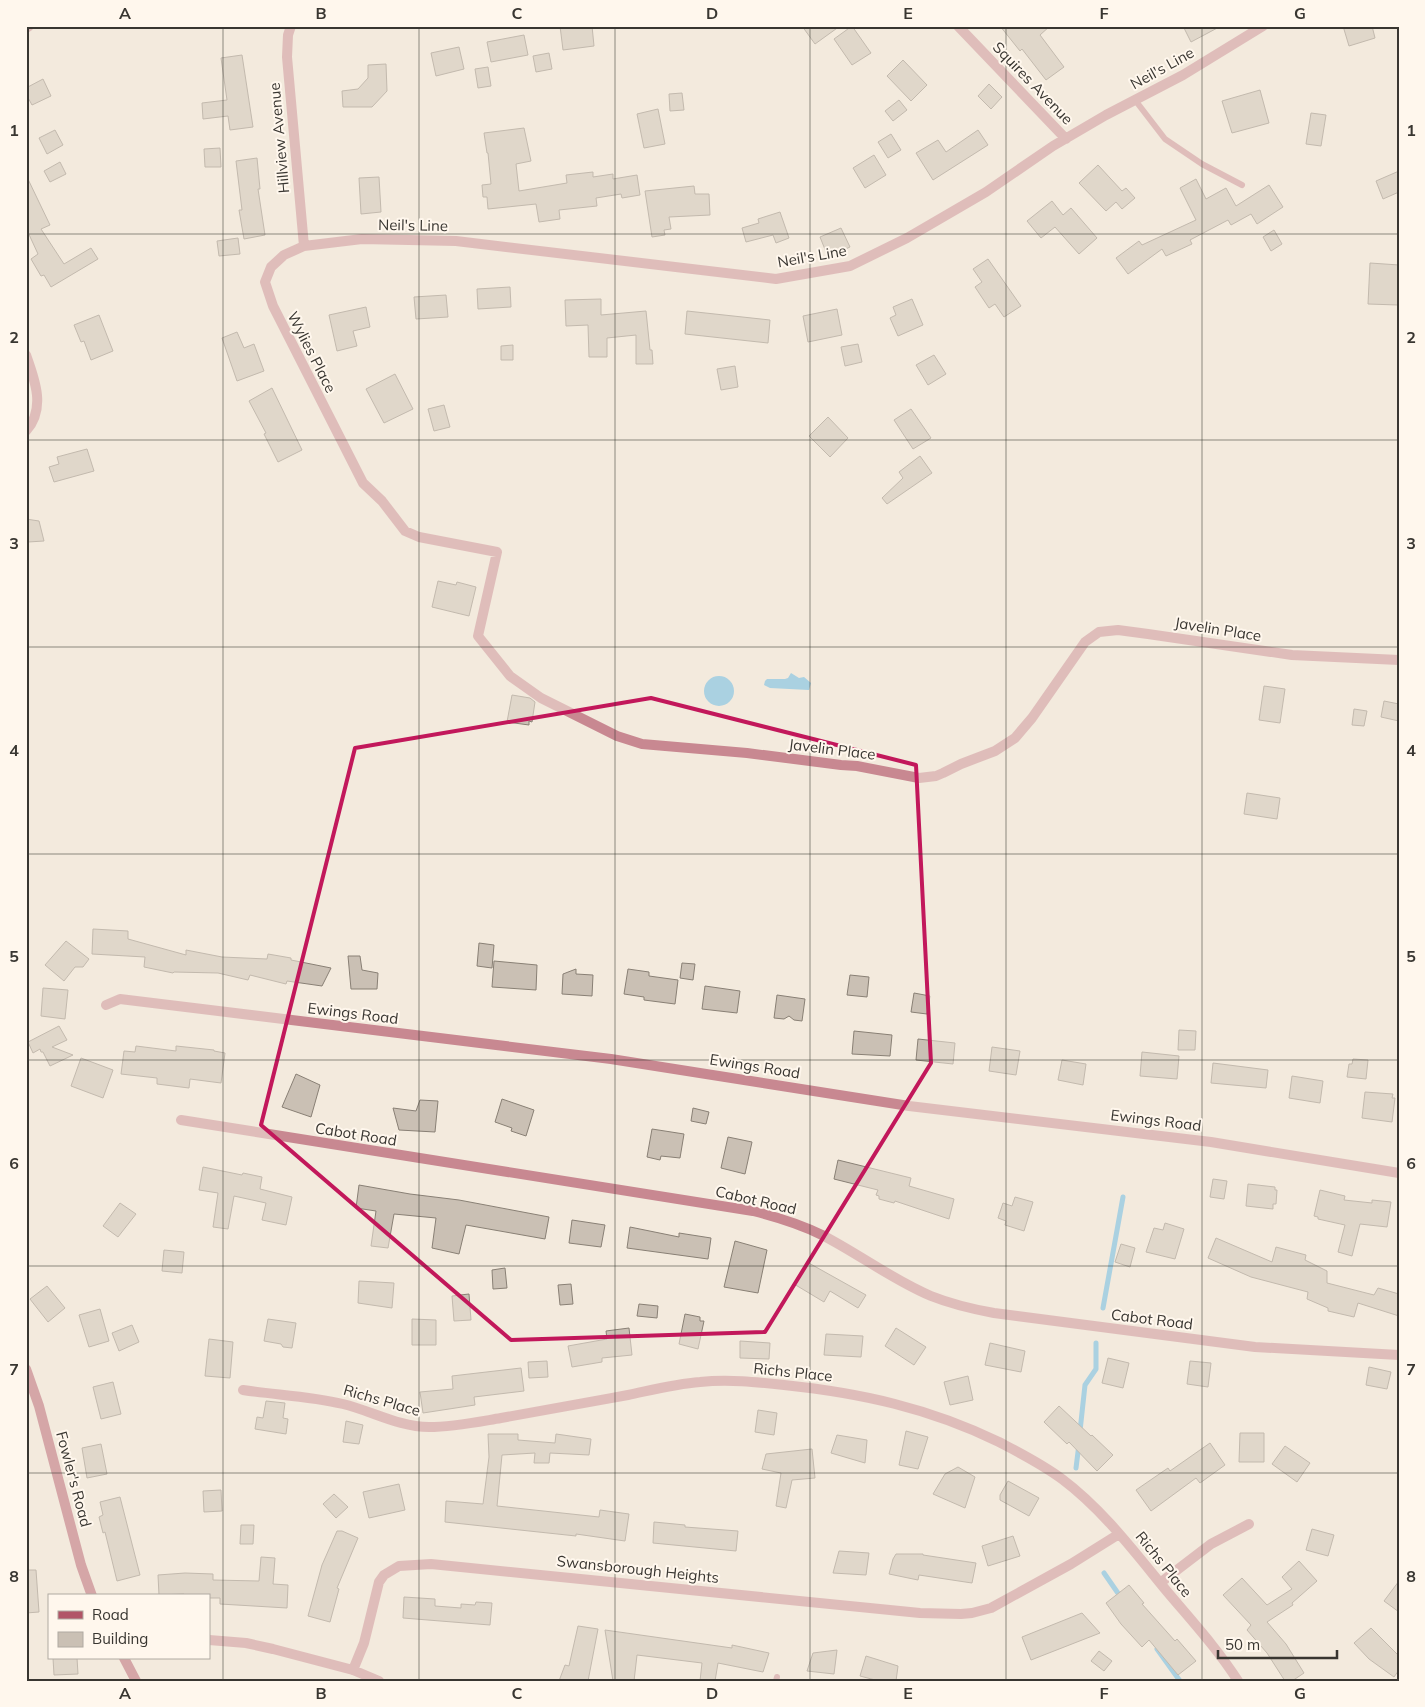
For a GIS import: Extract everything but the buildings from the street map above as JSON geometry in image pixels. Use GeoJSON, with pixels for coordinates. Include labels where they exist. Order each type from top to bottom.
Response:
{"type":"FeatureCollection","features":[{"type":"Feature","properties":{"kind":"street","name":"Hillview Avenue"},"geometry":{"type":"LineString","coordinates":[[291,26],[288,35],[287,57],[304,246]]}},
{"type":"Feature","properties":{"kind":"street","name":"Squires Avenue"},"geometry":{"type":"LineString","coordinates":[[958,26],[1066,139]]}},
{"type":"Feature","properties":{"kind":"street","name":"Neil's Line"},"geometry":{"type":"LineString","coordinates":[[304,246],[362,239],[456,241],[776,279],[850,266],[907,238],[978,196],[1066,139],[1183,75],[1263,26]]}},
{"type":"Feature","properties":{"kind":"street","name":"Wylies Place"},"geometry":{"type":"LineString","coordinates":[[304,246],[284,255],[271,266],[265,282],[273,306],[363,483]]}},
{"type":"Feature","properties":{"kind":"street"},"geometry":{"type":"LineString","coordinates":[[26,355],[36,387],[38,402],[36,417],[26,431]]}},
{"type":"Feature","properties":{"kind":"street","name":"Javelin Place"},"geometry":{"type":"LineString","coordinates":[[363,483],[382,501],[405,531],[419,537],[497,552],[478,636],[510,676],[541,698],[616,736],[642,744],[747,753],[857,766],[909,777],[927,777],[936,776],[995,751],[1014,738],[1032,718],[1085,642],[1099,632],[1118,630],[1300,656],[1399,660]]}},
{"type":"Feature","properties":{"kind":"street","name":"Ewings Road"},"geometry":{"type":"LineString","coordinates":[[106,1005],[120,999],[611,1059],[909,1106],[1211,1142],[1399,1173]]}},
{"type":"Feature","properties":{"kind":"street","name":"Cabot Road"},"geometry":{"type":"LineString","coordinates":[[181,1120],[753,1211],[784,1219],[812,1230],[931,1296],[956,1305],[994,1313],[1255,1347],[1399,1356]]}},
{"type":"Feature","properties":{"kind":"street","name":"Fowler's Road"},"geometry":{"type":"LineString","coordinates":[[26,1369],[39,1406],[80,1564],[91,1594]]}},
{"type":"Feature","properties":{"kind":"street","name":"Richs Place"},"geometry":{"type":"LineString","coordinates":[[243,1390],[331,1401],[358,1408],[403,1424],[420,1427],[467,1423],[702,1381],[744,1382],[853,1394],[902,1405],[948,1420],[1017,1452],[1062,1479],[1091,1504],[1119,1534],[1222,1658],[1238,1681]]}},
{"type":"Feature","properties":{"kind":"street"},"geometry":{"type":"LineString","coordinates":[[1160,1583],[1211,1544],[1249,1524]]}},
{"type":"Feature","properties":{"kind":"street","name":"Swansborough Heights"},"geometry":{"type":"LineString","coordinates":[[353,1670],[364,1643],[379,1582],[391,1570],[409,1564],[431,1564],[920,1613],[961,1614],[982,1611],[1000,1604],[1071,1564],[1119,1534]]}},
{"type":"Feature","properties":{"kind":"street"},"geometry":{"type":"LineString","coordinates":[[210,1640],[246,1643],[273,1649],[353,1670],[378,1681]]}},
{"type":"Feature","properties":{"kind":"street"},"geometry":{"type":"LineString","coordinates":[[125,1660],[136,1681]]}},
{"type":"Feature","properties":{"kind":"lane"},"geometry":{"type":"LineString","coordinates":[[1135,100],[1165,139],[1202,164],[1242,185]]}},
{"type":"Feature","properties":{"kind":"highlighted area"},"geometry":{"type":"Polygon","coordinates":[[[651,698],[916,765],[931,1063],[765,1332],[511,1340],[261,1125],[355,748],[651,698]]]}},
{"type":"Feature","properties":{"kind":"water"},"geometry":{"type":"Polygon","coordinates":[[[791,673],[799,678],[804,677],[811,683],[809,690],[770,688],[764,685],[767,679],[785,679],[791,673]]]}},
{"type":"Feature","properties":{"kind":"water"},"geometry":{"type":"Polygon","coordinates":[[[719,676],[730,680],[734,691],[730,702],[719,706],[708,702],[704,691],[708,680],[719,676]]]}},
{"type":"Feature","properties":{"kind":"waterway"},"geometry":{"type":"LineString","coordinates":[[1103,1308],[1123,1197]]}},
{"type":"Feature","properties":{"kind":"waterway"},"geometry":{"type":"LineString","coordinates":[[1080,1431],[1085,1385],[1096,1369],[1096,1343]]}},
{"type":"Feature","properties":{"kind":"waterway"},"geometry":{"type":"LineString","coordinates":[[1076,1468],[1079,1444]]}},
{"type":"Feature","properties":{"kind":"waterway"},"geometry":{"type":"LineString","coordinates":[[1104,1573],[1122,1599]]}},
{"type":"Feature","properties":{"kind":"waterway"},"geometry":{"type":"LineString","coordinates":[[1157,1649],[1180,1681]]}}]}
